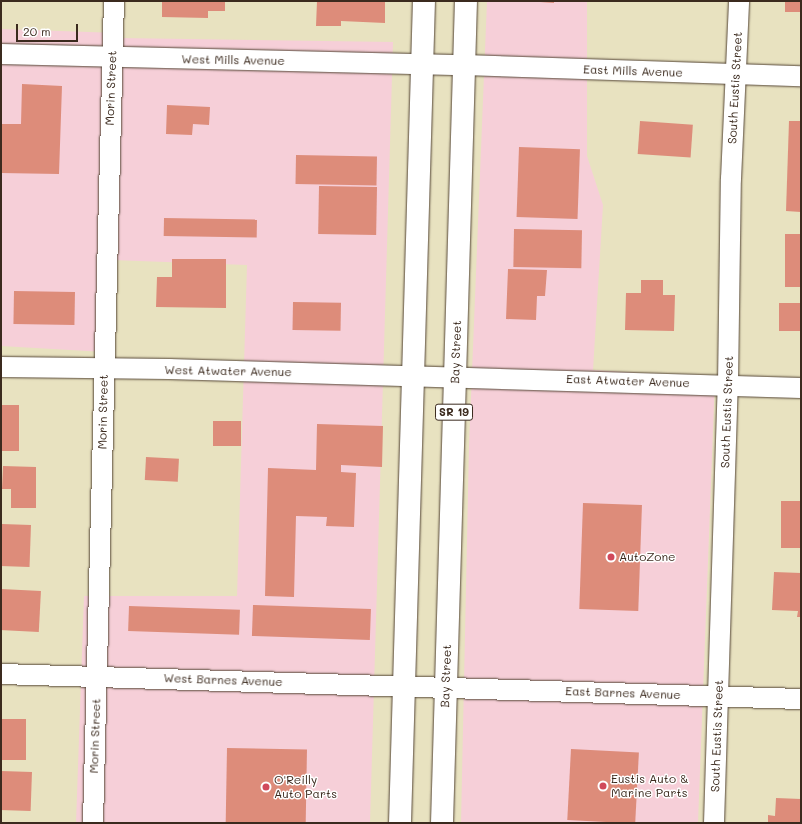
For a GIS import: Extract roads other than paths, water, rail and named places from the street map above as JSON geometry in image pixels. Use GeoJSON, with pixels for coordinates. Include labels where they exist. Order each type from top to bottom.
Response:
{"type":"FeatureCollection","features":[{"type":"Feature","properties":{"kind":"main road"},"geometry":{"type":"LineString","coordinates":[[400,823],[424,1]]}},
{"type":"Feature","properties":{"kind":"main road","name":"Bay Street"},"geometry":{"type":"LineString","coordinates":[[442,823],[466,1]]}},
{"type":"Feature","properties":{"kind":"street","name":"Morin Street"},"geometry":{"type":"LineString","coordinates":[[92,823],[114,1]]}},
{"type":"Feature","properties":{"kind":"street","name":"South Eustis Street"},"geometry":{"type":"LineString","coordinates":[[714,823],[739,1]]}},
{"type":"Feature","properties":{"kind":"street","name":"West Mills Avenue"},"geometry":{"type":"LineString","coordinates":[[1,54],[464,65]]}},
{"type":"Feature","properties":{"kind":"street","name":"East Mills Avenue"},"geometry":{"type":"LineString","coordinates":[[464,65],[801,76]]}},
{"type":"Feature","properties":{"kind":"street","name":"West Atwater Avenue"},"geometry":{"type":"LineString","coordinates":[[1,367],[455,376]]}},
{"type":"Feature","properties":{"kind":"street","name":"East Atwater Avenue"},"geometry":{"type":"LineString","coordinates":[[455,376],[728,384],[801,388]]}},
{"type":"Feature","properties":{"kind":"street","name":"West Barnes Avenue"},"geometry":{"type":"LineString","coordinates":[[1,674],[446,686]]}},
{"type":"Feature","properties":{"kind":"street","name":"East Barnes Avenue"},"geometry":{"type":"LineString","coordinates":[[446,686],[801,699]]}},
{"type":"Feature","properties":{"kind":"place","name":"AutoZone"},"geometry":{"type":"Point","coordinates":[611,557]}},
{"type":"Feature","properties":{"kind":"place","name":"Eustis Auto & Marine Parts"},"geometry":{"type":"Point","coordinates":[603,786]}},
{"type":"Feature","properties":{"kind":"place","name":"O'Reilly Auto Parts"},"geometry":{"type":"Point","coordinates":[266,787]}}]}
